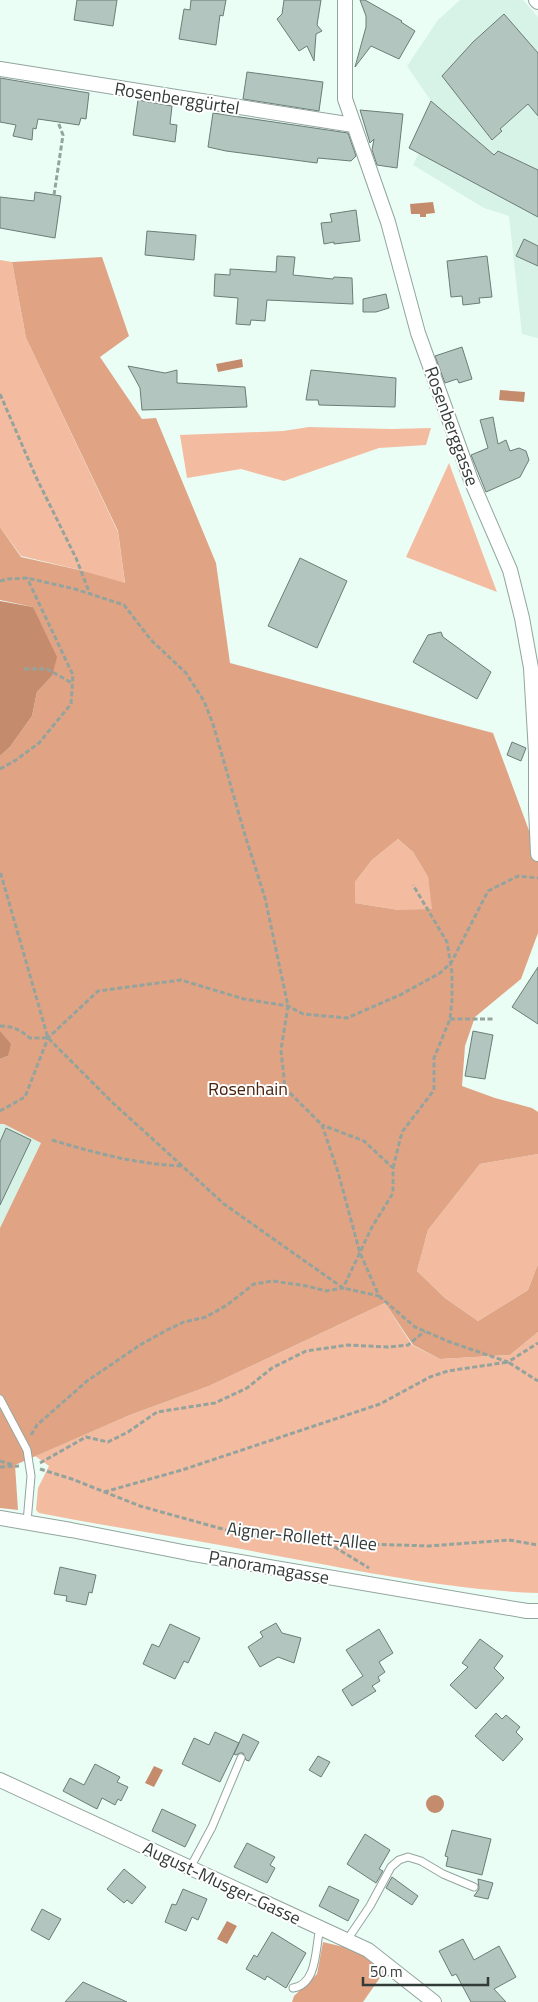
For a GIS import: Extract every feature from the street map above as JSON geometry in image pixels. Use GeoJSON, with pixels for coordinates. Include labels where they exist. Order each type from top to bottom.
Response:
{"type":"FeatureCollection","features":[{"type":"Feature","properties":{"kind":"street","name":"Rosenberggasse"},"geometry":{"type":"LineString","coordinates":[[345,0],[345,99],[388,222],[416,325],[445,412],[471,480],[510,570],[531,668],[536,753],[538,854]]}},
{"type":"Feature","properties":{"kind":"street","name":"Rosenberggürtel"},"geometry":{"type":"LineString","coordinates":[[0,69],[353,125]]}},
{"type":"Feature","properties":{"kind":"street","name":"Panoramagasse"},"geometry":{"type":"LineString","coordinates":[[0,1518],[121,1541],[532,1611]]}},
{"type":"Feature","properties":{"kind":"street"},"geometry":{"type":"LineString","coordinates":[[532,1611],[538,1624]]}},
{"type":"Feature","properties":{"kind":"street","name":"August-Musger-Gasse"},"geometry":{"type":"LineString","coordinates":[[0,1780],[368,1950],[434,2002]]}},
{"type":"Feature","properties":{"kind":"lane"},"geometry":{"type":"LineString","coordinates":[[0,1399],[27,1450],[31,1468],[27,1522]]}},
{"type":"Feature","properties":{"kind":"lane"},"geometry":{"type":"LineString","coordinates":[[190,1868],[212,1827],[241,1758]]}},
{"type":"Feature","properties":{"kind":"lane"},"geometry":{"type":"LineString","coordinates":[[347,1940],[370,1906],[391,1867],[399,1860],[408,1857],[421,1861],[443,1874],[474,1887]]}},
{"type":"Feature","properties":{"kind":"lane"},"geometry":{"type":"LineString","coordinates":[[293,1988],[301,1986],[311,1976],[320,1928]]}},
{"type":"Feature","properties":{"kind":"path"},"geometry":{"type":"LineString","coordinates":[[54,195],[63,135],[58,122]]}},
{"type":"Feature","properties":{"kind":"path"},"geometry":{"type":"LineString","coordinates":[[0,394],[36,477],[76,558],[90,594]]}},
{"type":"Feature","properties":{"kind":"path"},"geometry":{"type":"LineString","coordinates":[[0,769],[39,743],[59,721],[71,704],[73,674],[27,578]]}},
{"type":"Feature","properties":{"kind":"path"},"geometry":{"type":"LineString","coordinates":[[0,581],[27,578],[124,605],[151,640],[186,673],[204,701],[213,724],[265,898],[288,1006],[281,1050],[285,1088],[322,1126],[338,1172],[360,1252],[379,1296],[398,1314],[416,1327],[450,1342],[508,1362],[538,1381]]}},
{"type":"Feature","properties":{"kind":"path"},"geometry":{"type":"LineString","coordinates":[[24,669],[47,669],[72,683]]}},
{"type":"Feature","properties":{"kind":"path"},"geometry":{"type":"LineString","coordinates":[[0,871],[48,1038],[113,1103],[224,1204],[343,1288],[379,1296]]}},
{"type":"Feature","properties":{"kind":"path"},"geometry":{"type":"LineString","coordinates":[[0,1111],[25,1097],[48,1038],[98,991],[182,980],[244,999],[288,1006],[303,1014],[347,1018],[400,995],[440,973],[451,963],[488,891],[518,876],[538,878]]}},
{"type":"Feature","properties":{"kind":"path"},"geometry":{"type":"LineString","coordinates":[[343,1288],[372,1227],[393,1193],[393,1168],[402,1132],[434,1090],[434,1058],[450,1019],[452,973],[448,942],[413,885]]}},
{"type":"Feature","properties":{"kind":"path"},"geometry":{"type":"LineString","coordinates":[[450,1019],[493,1019]]}},
{"type":"Feature","properties":{"kind":"path"},"geometry":{"type":"LineString","coordinates":[[0,1026],[19,1029],[30,1038],[48,1038]]}},
{"type":"Feature","properties":{"kind":"path"},"geometry":{"type":"LineString","coordinates":[[322,1126],[364,1141],[393,1168]]}},
{"type":"Feature","properties":{"kind":"path"},"geometry":{"type":"LineString","coordinates":[[52,1140],[110,1157],[151,1165],[182,1166]]}},
{"type":"Feature","properties":{"kind":"path"},"geometry":{"type":"LineString","coordinates":[[27,1450],[31,1434],[37,1425],[87,1381],[140,1345],[169,1329],[184,1322],[206,1317],[227,1305],[254,1284],[273,1281],[307,1286],[326,1292],[343,1288]]}},
{"type":"Feature","properties":{"kind":"path"},"geometry":{"type":"LineString","coordinates":[[31,1468],[86,1437],[108,1442],[128,1432],[157,1412],[216,1403],[247,1388],[272,1368],[306,1351],[348,1345],[408,1345],[425,1331]]}},
{"type":"Feature","properties":{"kind":"path"},"geometry":{"type":"LineString","coordinates":[[103,1492],[182,1470],[380,1404],[430,1377],[448,1371],[508,1362],[538,1342]]}},
{"type":"Feature","properties":{"kind":"path"},"geometry":{"type":"LineString","coordinates":[[0,1461],[18,1466]]}},
{"type":"Feature","properties":{"kind":"path"},"geometry":{"type":"LineString","coordinates":[[0,1467],[18,1466]]}},
{"type":"Feature","properties":{"kind":"path","name":"Aigner-Rollett-Allee"},"geometry":{"type":"LineString","coordinates":[[18,1466],[72,1479],[140,1506],[226,1530],[272,1537],[429,1546],[509,1540],[538,1545]]}},
{"type":"Feature","properties":{"kind":"path"},"geometry":{"type":"LineString","coordinates":[[325,1541],[374,1571],[377,1578],[376,1585]]}},
{"type":"Feature","properties":{"kind":"shaded area"},"geometry":{"type":"Polygon","coordinates":[[[460,0],[523,0],[538,17],[538,338],[522,334],[509,216],[484,208],[413,165],[426,138],[431,101],[407,66],[438,20],[460,0]]]}},
{"type":"Feature","properties":{"kind":"shaded area"},"geometry":{"type":"Polygon","coordinates":[[[433,202],[435,213],[426,214],[426,217],[420,217],[420,214],[411,214],[410,204],[433,202]]]}},
{"type":"Feature","properties":{"kind":"shaded area"},"geometry":{"type":"Polygon","coordinates":[[[0,260],[12,262],[26,338],[118,532],[125,584],[84,571],[21,556],[0,527],[0,260]]]}},
{"type":"Feature","properties":{"kind":"shaded area"},"geometry":{"type":"Polygon","coordinates":[[[242,359],[243,367],[218,372],[216,364],[242,359]]]}},
{"type":"Feature","properties":{"kind":"shaded area"},"geometry":{"type":"Polygon","coordinates":[[[500,390],[525,392],[524,402],[499,400],[500,390]]]}},
{"type":"Feature","properties":{"kind":"shaded area"},"geometry":{"type":"Polygon","coordinates":[[[309,427],[431,428],[426,445],[379,448],[284,481],[241,469],[187,478],[180,435],[283,431],[309,427]]]}},
{"type":"Feature","properties":{"kind":"shaded area"},"geometry":{"type":"Polygon","coordinates":[[[449,463],[497,592],[406,557],[449,463]]]}},
{"type":"Feature","properties":{"kind":"shaded area"},"geometry":{"type":"Polygon","coordinates":[[[0,601],[33,607],[57,657],[52,676],[37,692],[32,716],[10,747],[0,756],[0,601]]]}},
{"type":"Feature","properties":{"kind":"shaded area"},"geometry":{"type":"Polygon","coordinates":[[[398,839],[413,852],[428,877],[433,910],[399,910],[355,903],[355,882],[372,860],[398,839]]]}},
{"type":"Feature","properties":{"kind":"shaded area"},"geometry":{"type":"Polygon","coordinates":[[[0,1031],[11,1044],[8,1056],[0,1059],[0,1031]]]}},
{"type":"Feature","properties":{"kind":"shaded area"},"geometry":{"type":"Polygon","coordinates":[[[0,1124],[4,1124],[41,1143],[0,1228],[0,1124]]]}},
{"type":"Feature","properties":{"kind":"shaded area"},"geometry":{"type":"Polygon","coordinates":[[[538,1154],[538,1264],[528,1290],[478,1321],[445,1298],[417,1271],[428,1230],[480,1164],[538,1154]]]}},
{"type":"Feature","properties":{"kind":"shaded area"},"geometry":{"type":"Polygon","coordinates":[[[385,1303],[412,1345],[440,1359],[510,1355],[538,1332],[538,1593],[436,1584],[39,1513],[36,1510],[38,1488],[49,1466],[35,1456],[130,1415],[209,1386],[385,1303]]]}},
{"type":"Feature","properties":{"kind":"shaded area"},"geometry":{"type":"Polygon","coordinates":[[[154,1766],[163,1770],[154,1787],[145,1783],[154,1766]]]}},
{"type":"Feature","properties":{"kind":"shaded area"},"geometry":{"type":"Polygon","coordinates":[[[431,1795],[439,1795],[444,1800],[442,1811],[431,1813],[426,1808],[426,1800],[431,1795]]]}},
{"type":"Feature","properties":{"kind":"shaded area"},"geometry":{"type":"Polygon","coordinates":[[[227,1921],[237,1926],[227,1944],[217,1939],[227,1921]]]}},
{"type":"Feature","properties":{"kind":"green space","name":"Rosenhain"},"geometry":{"type":"Polygon","coordinates":[[[102,257],[129,336],[100,357],[142,419],[156,418],[216,563],[230,663],[493,733],[538,855],[538,933],[521,979],[475,1017],[465,1046],[462,1086],[495,1098],[532,1108],[538,1112],[538,1154],[480,1164],[428,1230],[417,1271],[445,1298],[478,1321],[528,1290],[538,1264],[538,1332],[510,1355],[440,1359],[413,1345],[385,1303],[209,1386],[130,1415],[15,1465],[18,1510],[0,1508],[0,1228],[41,1143],[4,1124],[0,1124],[0,1059],[8,1056],[0,1031],[0,756],[10,747],[32,716],[37,692],[52,676],[33,607],[0,600],[0,527],[21,557],[84,571],[125,583],[118,531],[26,338],[12,262],[102,257]],[[398,839],[372,860],[355,882],[355,903],[399,910],[432,909],[428,877],[413,852],[398,839]]]}},
{"type":"Feature","properties":{"kind":"green space"},"geometry":{"type":"Polygon","coordinates":[[[323,1942],[356,1950],[384,1972],[363,2002],[292,2002],[294,1996],[317,1974],[323,1942]]]}},
{"type":"Feature","properties":{"kind":"building"},"geometry":{"type":"Polygon","coordinates":[[[77,0],[117,0],[113,26],[74,20],[77,0]]]}},
{"type":"Feature","properties":{"kind":"building"},"geometry":{"type":"Polygon","coordinates":[[[191,0],[226,0],[223,16],[220,15],[216,45],[179,39],[184,9],[190,10],[191,0]]]}},
{"type":"Feature","properties":{"kind":"building"},"geometry":{"type":"Polygon","coordinates":[[[284,0],[321,0],[317,25],[322,31],[316,34],[314,61],[307,46],[299,51],[277,19],[282,14],[284,0]]]}},
{"type":"Feature","properties":{"kind":"building"},"geometry":{"type":"Polygon","coordinates":[[[360,0],[365,0],[402,21],[415,31],[399,59],[371,46],[355,67],[366,27],[366,16],[360,0]]]}},
{"type":"Feature","properties":{"kind":"building"},"geometry":{"type":"Polygon","coordinates":[[[504,14],[538,53],[538,116],[528,104],[500,129],[502,131],[492,140],[442,76],[473,42],[504,14]]]}},
{"type":"Feature","properties":{"kind":"building"},"geometry":{"type":"Polygon","coordinates":[[[247,72],[323,82],[319,111],[243,99],[247,72]]]}},
{"type":"Feature","properties":{"kind":"building"},"geometry":{"type":"Polygon","coordinates":[[[0,78],[89,93],[86,119],[81,118],[79,125],[38,119],[36,129],[33,128],[32,140],[13,136],[16,125],[0,122],[0,78]]]}},
{"type":"Feature","properties":{"kind":"building"},"geometry":{"type":"Polygon","coordinates":[[[138,100],[172,106],[170,124],[177,125],[175,142],[133,135],[138,100]]]}},
{"type":"Feature","properties":{"kind":"building"},"geometry":{"type":"Polygon","coordinates":[[[431,101],[494,155],[498,151],[538,170],[538,217],[409,148],[431,101]]]}},
{"type":"Feature","properties":{"kind":"building"},"geometry":{"type":"Polygon","coordinates":[[[360,110],[403,114],[397,168],[377,165],[372,150],[374,139],[370,143],[360,110]]]}},
{"type":"Feature","properties":{"kind":"building"},"geometry":{"type":"Polygon","coordinates":[[[213,113],[348,133],[356,156],[351,161],[318,158],[317,163],[208,147],[213,113]]]}},
{"type":"Feature","properties":{"kind":"building"},"geometry":{"type":"Polygon","coordinates":[[[35,192],[61,196],[55,238],[0,228],[0,197],[34,201],[35,192]]]}},
{"type":"Feature","properties":{"kind":"building"},"geometry":{"type":"Polygon","coordinates":[[[356,210],[360,241],[324,244],[321,223],[332,222],[330,214],[356,210]]]}},
{"type":"Feature","properties":{"kind":"building"},"geometry":{"type":"Polygon","coordinates":[[[147,231],[196,235],[194,260],[145,255],[147,231]]]}},
{"type":"Feature","properties":{"kind":"building"},"geometry":{"type":"Polygon","coordinates":[[[524,239],[538,246],[538,266],[516,256],[524,239]]]}},
{"type":"Feature","properties":{"kind":"building"},"geometry":{"type":"Polygon","coordinates":[[[277,256],[295,257],[293,275],[333,279],[334,277],[352,278],[353,304],[267,300],[265,321],[251,320],[250,325],[236,324],[238,298],[214,296],[215,274],[230,275],[230,269],[276,272],[277,256]]]}},
{"type":"Feature","properties":{"kind":"building"},"geometry":{"type":"Polygon","coordinates":[[[487,256],[492,297],[479,298],[480,303],[463,305],[462,296],[451,297],[447,261],[487,256]]]}},
{"type":"Feature","properties":{"kind":"building"},"geometry":{"type":"Polygon","coordinates":[[[386,294],[389,308],[376,312],[363,312],[363,299],[386,294]]]}},
{"type":"Feature","properties":{"kind":"building"},"geometry":{"type":"Polygon","coordinates":[[[462,347],[472,379],[459,383],[457,379],[445,383],[435,356],[462,347]]]}},
{"type":"Feature","properties":{"kind":"building"},"geometry":{"type":"Polygon","coordinates":[[[128,366],[165,373],[177,370],[177,383],[245,387],[247,407],[142,410],[140,388],[128,366]]]}},
{"type":"Feature","properties":{"kind":"building"},"geometry":{"type":"Polygon","coordinates":[[[311,370],[396,378],[395,407],[319,405],[318,400],[306,400],[311,370]]]}},
{"type":"Feature","properties":{"kind":"building"},"geometry":{"type":"Polygon","coordinates":[[[493,417],[498,444],[506,440],[510,451],[519,448],[526,451],[529,460],[520,477],[486,492],[471,455],[488,448],[480,420],[493,417]]]}},
{"type":"Feature","properties":{"kind":"building"},"geometry":{"type":"Polygon","coordinates":[[[300,558],[347,581],[317,648],[268,626],[300,558]]]}},
{"type":"Feature","properties":{"kind":"building"},"geometry":{"type":"Polygon","coordinates":[[[441,632],[443,637],[491,672],[477,699],[413,662],[428,635],[441,632]]]}},
{"type":"Feature","properties":{"kind":"building"},"geometry":{"type":"Polygon","coordinates":[[[512,742],[526,748],[521,761],[507,755],[512,742]]]}},
{"type":"Feature","properties":{"kind":"building"},"geometry":{"type":"Polygon","coordinates":[[[538,967],[538,1024],[512,1007],[538,967]]]}},
{"type":"Feature","properties":{"kind":"building"},"geometry":{"type":"Polygon","coordinates":[[[473,1031],[493,1035],[485,1079],[465,1076],[473,1031]]]}},
{"type":"Feature","properties":{"kind":"building"},"geometry":{"type":"Polygon","coordinates":[[[6,1128],[31,1140],[0,1205],[0,1142],[6,1128]]]}},
{"type":"Feature","properties":{"kind":"building"},"geometry":{"type":"Polygon","coordinates":[[[60,1567],[96,1575],[92,1593],[89,1592],[86,1605],[66,1601],[67,1596],[54,1594],[60,1567]]]}},
{"type":"Feature","properties":{"kind":"building"},"geometry":{"type":"Polygon","coordinates":[[[276,1623],[282,1633],[301,1638],[294,1663],[278,1657],[260,1667],[248,1647],[263,1637],[260,1632],[276,1623]]]}},
{"type":"Feature","properties":{"kind":"building"},"geometry":{"type":"Polygon","coordinates":[[[170,1624],[200,1638],[188,1663],[184,1661],[175,1679],[143,1664],[152,1644],[159,1647],[170,1624]]]}},
{"type":"Feature","properties":{"kind":"building"},"geometry":{"type":"Polygon","coordinates":[[[379,1629],[393,1653],[379,1662],[385,1672],[378,1677],[380,1681],[372,1686],[376,1691],[352,1706],[342,1690],[363,1676],[346,1650],[379,1629]]]}},
{"type":"Feature","properties":{"kind":"building"},"geometry":{"type":"Polygon","coordinates":[[[480,1639],[503,1656],[494,1668],[504,1678],[476,1709],[450,1685],[468,1667],[462,1663],[480,1639]]]}},
{"type":"Feature","properties":{"kind":"building"},"geometry":{"type":"Polygon","coordinates":[[[496,1713],[502,1719],[506,1715],[520,1727],[516,1732],[523,1739],[503,1761],[475,1736],[496,1713]]]}},
{"type":"Feature","properties":{"kind":"building"},"geometry":{"type":"Polygon","coordinates":[[[215,1732],[239,1743],[220,1782],[182,1764],[194,1738],[209,1745],[215,1732]]]}},
{"type":"Feature","properties":{"kind":"building"},"geometry":{"type":"Polygon","coordinates":[[[243,1734],[259,1742],[249,1761],[246,1760],[243,1753],[234,1754],[243,1734]]]}},
{"type":"Feature","properties":{"kind":"building"},"geometry":{"type":"Polygon","coordinates":[[[318,1756],[330,1762],[321,1777],[309,1770],[318,1756]]]}},
{"type":"Feature","properties":{"kind":"building"},"geometry":{"type":"Polygon","coordinates":[[[95,1764],[120,1777],[117,1782],[128,1787],[121,1801],[118,1799],[115,1805],[102,1798],[97,1809],[63,1791],[70,1778],[84,1785],[95,1764]]]}},
{"type":"Feature","properties":{"kind":"building"},"geometry":{"type":"Polygon","coordinates":[[[162,1809],[196,1825],[185,1847],[152,1831],[162,1809]]]}},
{"type":"Feature","properties":{"kind":"building"},"geometry":{"type":"Polygon","coordinates":[[[452,1830],[491,1839],[482,1875],[446,1866],[448,1857],[445,1856],[452,1830]]]}},
{"type":"Feature","properties":{"kind":"building"},"geometry":{"type":"Polygon","coordinates":[[[365,1834],[390,1850],[379,1869],[383,1871],[376,1883],[347,1864],[365,1834]]]}},
{"type":"Feature","properties":{"kind":"building"},"geometry":{"type":"Polygon","coordinates":[[[247,1843],[275,1857],[270,1865],[275,1868],[267,1883],[234,1867],[247,1843]]]}},
{"type":"Feature","properties":{"kind":"building"},"geometry":{"type":"Polygon","coordinates":[[[124,1869],[146,1887],[132,1904],[127,1900],[124,1903],[107,1889],[124,1869]]]}},
{"type":"Feature","properties":{"kind":"building"},"geometry":{"type":"Polygon","coordinates":[[[392,1877],[418,1896],[412,1905],[386,1888],[392,1877]]]}},
{"type":"Feature","properties":{"kind":"building"},"geometry":{"type":"Polygon","coordinates":[[[478,1879],[493,1883],[488,1899],[474,1896],[479,1889],[478,1879]]]}},
{"type":"Feature","properties":{"kind":"building"},"geometry":{"type":"Polygon","coordinates":[[[329,1886],[359,1900],[348,1921],[319,1906],[329,1886]]]}},
{"type":"Feature","properties":{"kind":"building"},"geometry":{"type":"Polygon","coordinates":[[[183,1889],[207,1899],[198,1920],[192,1917],[186,1931],[165,1922],[172,1904],[176,1905],[183,1889]]]}},
{"type":"Feature","properties":{"kind":"building"},"geometry":{"type":"Polygon","coordinates":[[[42,1909],[61,1919],[49,1940],[31,1930],[42,1909]]]}},
{"type":"Feature","properties":{"kind":"building"},"geometry":{"type":"Polygon","coordinates":[[[272,1932],[306,1953],[286,1988],[267,1976],[265,1980],[246,1969],[254,1955],[257,1957],[272,1932]]]}},
{"type":"Feature","properties":{"kind":"building"},"geometry":{"type":"Polygon","coordinates":[[[463,1939],[474,1960],[499,1946],[516,1977],[494,1989],[506,2002],[471,2002],[456,1974],[452,1976],[439,1951],[463,1939]]]}},
{"type":"Feature","properties":{"kind":"building"},"geometry":{"type":"Polygon","coordinates":[[[83,1982],[127,2002],[65,2002],[83,1982]]]}}]}
